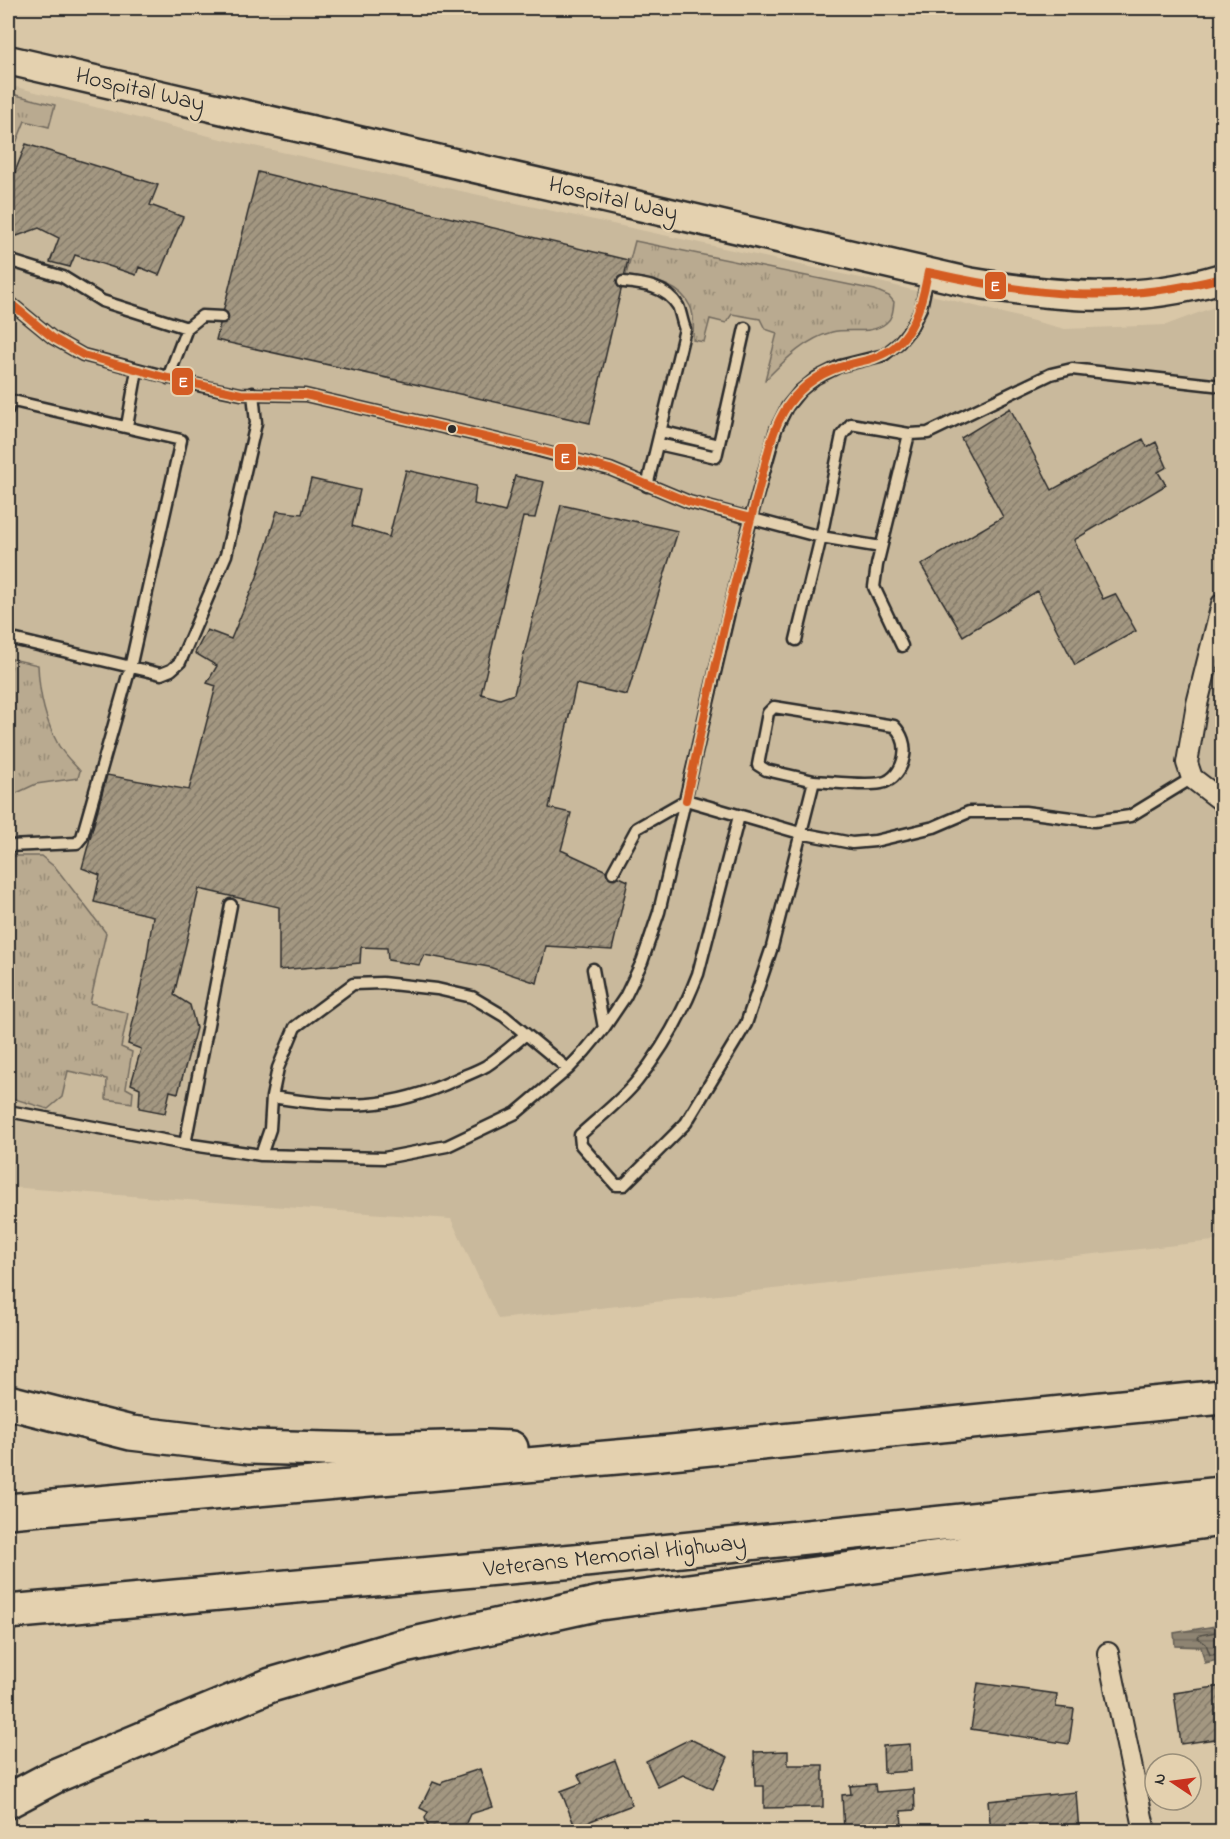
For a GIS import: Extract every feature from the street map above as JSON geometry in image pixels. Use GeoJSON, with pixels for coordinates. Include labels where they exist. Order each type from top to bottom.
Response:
{"type":"FeatureCollection","features":[{"type":"Feature","properties":{"kind":"highway"},"geometry":{"type":"LineString","coordinates":[[8,1511],[651,1454],[1222,1397]]}},
{"type":"Feature","properties":{"kind":"highway"},"geometry":{"type":"LineString","coordinates":[[8,1402],[131,1433],[249,1446],[366,1450],[486,1446],[651,1454]]}},
{"type":"Feature","properties":{"kind":"highway","name":"Veterans Memorial Highway"},"geometry":{"type":"LineString","coordinates":[[8,1612],[575,1562],[1222,1494]]}},
{"type":"Feature","properties":{"kind":"highway"},"geometry":{"type":"LineString","coordinates":[[8,1801],[57,1775],[271,1685],[400,1647],[600,1603],[1222,1519]]}},
{"type":"Feature","properties":{"kind":"street","name":"Hospital Way"},"geometry":{"type":"LineString","coordinates":[[8,60],[968,282],[1066,296],[1132,296],[1199,285],[1222,278]]}},
{"type":"Feature","properties":{"kind":"street"},"geometry":{"type":"LineString","coordinates":[[1222,604],[1218,646],[1197,704],[1187,763],[1192,778],[1222,801]]}},
{"type":"Feature","properties":{"kind":"street"},"geometry":{"type":"LineString","coordinates":[[1108,1653],[1145,1832]]}},
{"type":"Feature","properties":{"kind":"lane"},"geometry":{"type":"LineString","coordinates":[[8,260],[63,277],[102,301],[187,328]]}},
{"type":"Feature","properties":{"kind":"lane"},"geometry":{"type":"LineString","coordinates":[[8,1111],[185,1144],[261,1155],[384,1158],[447,1146],[516,1113],[567,1069],[604,1028],[625,997],[642,962],[659,912],[751,518],[776,429],[786,407],[816,378],[840,366],[884,355],[900,343],[921,308],[928,272]]}},
{"type":"Feature","properties":{"kind":"lane"},"geometry":{"type":"LineString","coordinates":[[623,282],[651,286],[663,291],[678,306],[685,329],[647,486]]}},
{"type":"Feature","properties":{"kind":"lane"},"geometry":{"type":"LineString","coordinates":[[8,301],[53,338],[83,356],[241,394],[306,394],[610,469],[689,502],[821,537],[881,547]]}},
{"type":"Feature","properties":{"kind":"lane"},"geometry":{"type":"LineString","coordinates":[[168,378],[187,328],[202,316],[222,317]]}},
{"type":"Feature","properties":{"kind":"lane"},"geometry":{"type":"LineString","coordinates":[[658,444],[716,458],[744,328]]}},
{"type":"Feature","properties":{"kind":"lane"},"geometry":{"type":"LineString","coordinates":[[796,640],[821,537],[842,435],[851,424],[909,434],[928,434],[1051,374],[1072,369],[1222,386]]}},
{"type":"Feature","properties":{"kind":"lane"},"geometry":{"type":"LineString","coordinates":[[127,426],[137,370]]}},
{"type":"Feature","properties":{"kind":"lane"},"geometry":{"type":"LineString","coordinates":[[8,638],[160,674],[180,663],[226,555],[256,423],[253,393]]}},
{"type":"Feature","properties":{"kind":"lane"},"geometry":{"type":"LineString","coordinates":[[8,409],[9,400],[181,440],[130,668],[82,837],[77,843],[8,846]]}},
{"type":"Feature","properties":{"kind":"lane"},"geometry":{"type":"LineString","coordinates":[[660,431],[719,445]]}},
{"type":"Feature","properties":{"kind":"lane"},"geometry":{"type":"LineString","coordinates":[[902,646],[874,586],[881,547],[909,434]]}},
{"type":"Feature","properties":{"kind":"lane"},"geometry":{"type":"LineString","coordinates":[[774,707],[894,726],[900,732],[905,749],[903,765],[894,776],[883,783],[814,781],[766,770],[758,765],[768,713],[774,707]]}},
{"type":"Feature","properties":{"kind":"lane"},"geometry":{"type":"LineString","coordinates":[[613,872],[637,828],[686,800],[800,833],[852,843],[875,841],[934,827],[969,812],[1025,812],[1094,821],[1130,816],[1192,778]]}},
{"type":"Feature","properties":{"kind":"lane"},"geometry":{"type":"LineString","coordinates":[[739,816],[698,974],[690,995],[665,1044],[636,1083],[580,1135],[581,1144],[616,1185],[624,1185],[686,1123],[746,1024],[772,947],[814,781]]}},
{"type":"Feature","properties":{"kind":"lane"},"geometry":{"type":"LineString","coordinates":[[185,1144],[231,905]]}},
{"type":"Feature","properties":{"kind":"lane"},"geometry":{"type":"LineString","coordinates":[[593,969],[604,1028]]}},
{"type":"Feature","properties":{"kind":"lane"},"geometry":{"type":"LineString","coordinates":[[261,1155],[270,1129],[272,1097],[278,1068],[295,1027],[353,984],[382,983],[437,989],[472,998],[504,1016],[567,1069]]}},
{"type":"Feature","properties":{"kind":"lane"},"geometry":{"type":"LineString","coordinates":[[272,1097],[311,1103],[352,1105],[389,1103],[428,1093],[487,1065],[526,1034]]}},
{"type":"Feature","properties":{"kind":"shaded area"},"geometry":{"type":"Polygon","coordinates":[[[8,85],[217,138],[888,284],[1065,329],[1166,325],[1222,304],[1222,1240],[498,1319],[451,1219],[8,1187],[8,85]]]}},
{"type":"Feature","properties":{"kind":"green space"},"geometry":{"type":"Polygon","coordinates":[[[8,93],[55,105],[49,127],[25,121],[8,163],[8,93]]]}},
{"type":"Feature","properties":{"kind":"green space"},"geometry":{"type":"Polygon","coordinates":[[[635,241],[875,290],[889,296],[894,302],[892,313],[886,323],[874,329],[839,331],[822,335],[795,352],[765,380],[777,333],[765,329],[760,319],[732,314],[726,323],[710,319],[704,342],[693,340],[693,314],[685,298],[662,283],[626,275],[635,241]]]}},
{"type":"Feature","properties":{"kind":"green space"},"geometry":{"type":"Polygon","coordinates":[[[8,658],[38,665],[46,717],[61,749],[80,771],[78,778],[36,784],[8,797],[8,658]]]}},
{"type":"Feature","properties":{"kind":"green space"},"geometry":{"type":"Polygon","coordinates":[[[8,856],[41,856],[56,868],[106,933],[90,1003],[128,1013],[121,1047],[132,1052],[126,1088],[133,1092],[132,1103],[106,1099],[107,1079],[68,1071],[62,1097],[48,1109],[8,1097],[8,856]]]}},
{"type":"Feature","properties":{"kind":"water"},"geometry":{"type":"Polygon","coordinates":[[[1222,1625],[1222,1659],[1205,1663],[1201,1647],[1175,1646],[1174,1633],[1222,1625]]]}},
{"type":"Feature","properties":{"kind":"building"},"geometry":{"type":"Polygon","coordinates":[[[26,144],[158,185],[150,205],[183,217],[159,275],[139,267],[136,275],[75,255],[70,267],[50,262],[59,238],[39,228],[17,236],[8,234],[8,180],[13,177],[26,144]]]}},
{"type":"Feature","properties":{"kind":"building"},"geometry":{"type":"Polygon","coordinates":[[[258,172],[628,260],[590,423],[216,340],[258,172]]]}},
{"type":"Feature","properties":{"kind":"building"},"geometry":{"type":"Polygon","coordinates":[[[1010,408],[1052,490],[1143,439],[1147,447],[1156,442],[1167,467],[1158,472],[1166,485],[1074,540],[1103,599],[1115,594],[1136,631],[1075,665],[1037,591],[963,636],[921,565],[1003,517],[961,438],[1010,408]]]}},
{"type":"Feature","properties":{"kind":"building"},"geometry":{"type":"Polygon","coordinates":[[[406,470],[476,486],[474,504],[505,512],[515,476],[544,482],[535,518],[523,517],[481,694],[500,699],[514,694],[561,505],[678,531],[627,695],[576,684],[549,808],[571,813],[561,850],[628,881],[612,950],[546,946],[537,983],[489,967],[424,955],[419,965],[388,960],[387,948],[361,947],[360,963],[279,970],[279,907],[199,889],[174,995],[190,1005],[196,1028],[178,1093],[170,1091],[165,1113],[139,1108],[140,1088],[131,1084],[141,1049],[128,1044],[146,963],[153,916],[94,902],[100,875],[82,868],[107,775],[189,790],[216,686],[207,683],[217,666],[195,653],[207,630],[231,639],[257,577],[277,511],[302,514],[311,479],[360,490],[352,526],[389,537],[406,470]]]}},
{"type":"Feature","properties":{"kind":"building"},"geometry":{"type":"Polygon","coordinates":[[[978,1683],[1057,1694],[1056,1707],[1074,1709],[1069,1744],[971,1729],[978,1683]]]}},
{"type":"Feature","properties":{"kind":"building"},"geometry":{"type":"Polygon","coordinates":[[[1222,1686],[1222,1738],[1181,1744],[1174,1693],[1222,1686]]]}},
{"type":"Feature","properties":{"kind":"building"},"geometry":{"type":"Polygon","coordinates":[[[690,1739],[728,1757],[713,1789],[683,1775],[658,1787],[646,1761],[690,1739]]]}},
{"type":"Feature","properties":{"kind":"building"},"geometry":{"type":"Polygon","coordinates":[[[910,1744],[911,1771],[884,1773],[883,1746],[910,1744]]]}},
{"type":"Feature","properties":{"kind":"building"},"geometry":{"type":"Polygon","coordinates":[[[788,1751],[788,1765],[823,1765],[823,1807],[764,1808],[764,1786],[755,1786],[754,1752],[788,1751]]]}},
{"type":"Feature","properties":{"kind":"building"},"geometry":{"type":"Polygon","coordinates":[[[615,1760],[632,1805],[575,1827],[561,1791],[582,1783],[578,1775],[615,1760]]]}},
{"type":"Feature","properties":{"kind":"building"},"geometry":{"type":"Polygon","coordinates":[[[480,1769],[493,1807],[470,1814],[462,1832],[430,1832],[425,1818],[428,1812],[420,1808],[433,1782],[441,1785],[443,1781],[480,1769]]]}},
{"type":"Feature","properties":{"kind":"building"},"geometry":{"type":"Polygon","coordinates":[[[875,1784],[876,1792],[914,1789],[915,1810],[901,1811],[902,1826],[844,1831],[842,1795],[851,1794],[850,1786],[875,1784]]]}},
{"type":"Feature","properties":{"kind":"building"},"geometry":{"type":"Polygon","coordinates":[[[1076,1792],[1079,1832],[991,1832],[988,1801],[1076,1792]]]}},
{"type":"Feature","properties":{"kind":"transit line","name":"E"},"geometry":{"type":"LineString","coordinates":[[686,800],[728,612],[768,451],[776,427],[794,397],[824,374],[878,357],[901,341],[919,309],[928,272],[1004,287],[1075,294],[1146,292],[1222,278]]}},
{"type":"Feature","properties":{"kind":"transit line","name":"E"},"geometry":{"type":"LineString","coordinates":[[8,301],[53,338],[83,355],[168,378],[241,394],[305,395],[524,446],[610,469],[689,502],[751,518]]}}]}
